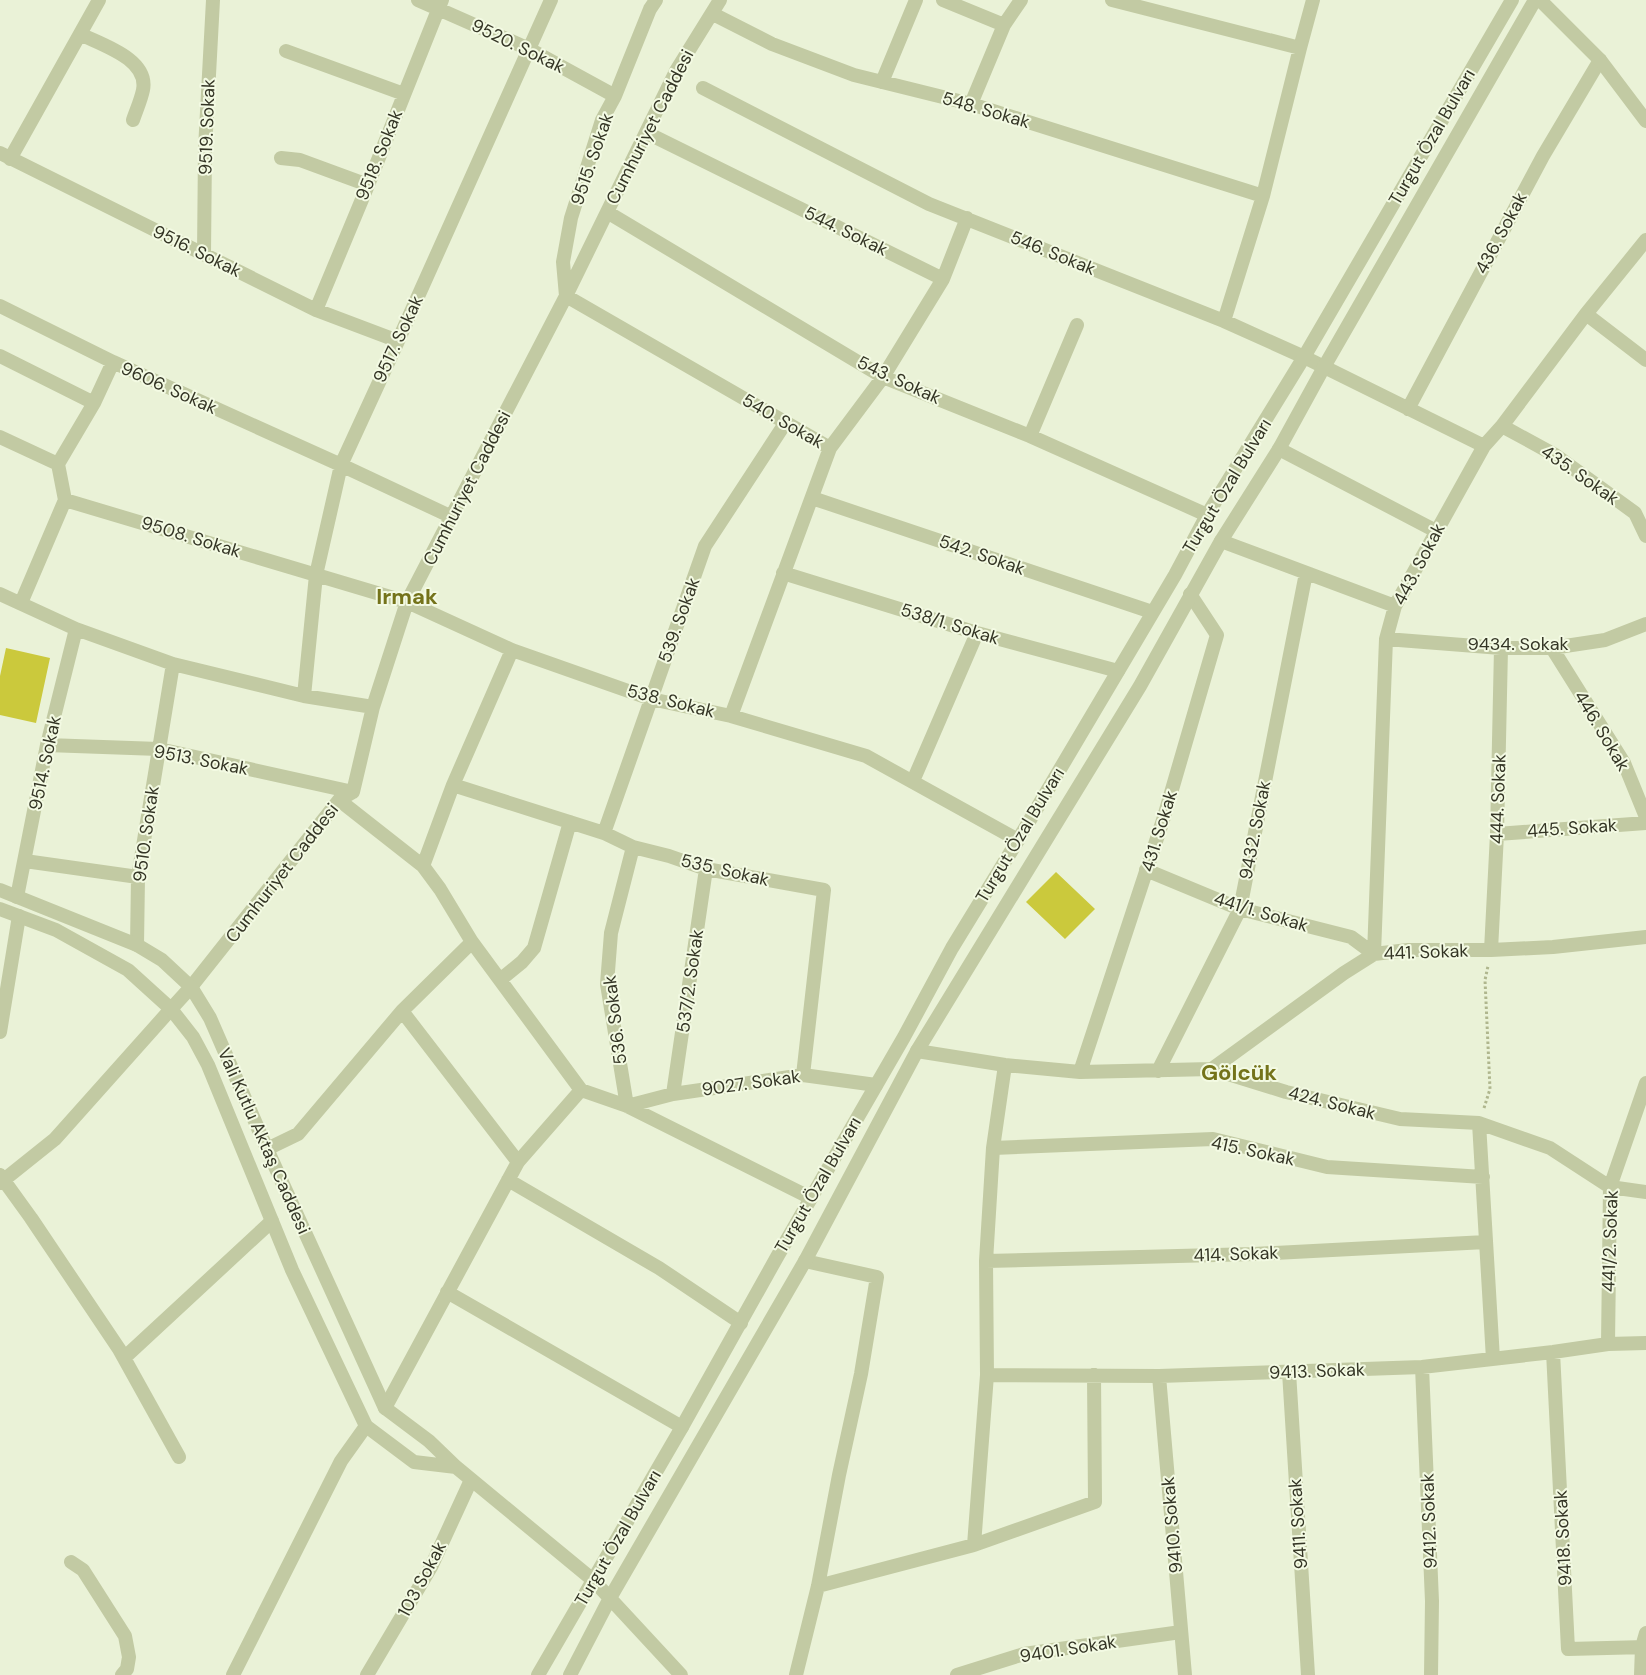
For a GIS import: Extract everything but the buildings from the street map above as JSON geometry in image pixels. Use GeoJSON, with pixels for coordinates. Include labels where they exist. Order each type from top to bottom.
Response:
{"type":"FeatureCollection","features":[{"type":"Feature","properties":{"kind":"street"},"geometry":{"type":"LineString","coordinates":[[5,156],[99,0]]}},
{"type":"Feature","properties":{"kind":"street","name":"9519. Sokak"},"geometry":{"type":"LineString","coordinates":[[204,254],[205,149],[213,0]]}},
{"type":"Feature","properties":{"kind":"street","name":"9520. Sokak"},"geometry":{"type":"LineString","coordinates":[[418,0],[440,4],[529,49],[615,96]]}},
{"type":"Feature","properties":{"kind":"street","name":"9517. Sokak"},"geometry":{"type":"LineString","coordinates":[[304,696],[316,575],[340,465],[398,341],[551,0]]}},
{"type":"Feature","properties":{"kind":"street","name":"9515. Sokak"},"geometry":{"type":"LineString","coordinates":[[566,296],[563,262],[571,218],[602,120],[615,96],[650,9],[656,0]]}},
{"type":"Feature","properties":{"kind":"street","name":"Cumhuriyet Caddesi"},"geometry":{"type":"LineString","coordinates":[[1,1179],[55,1139],[192,987],[339,800],[353,792],[373,707],[407,602],[566,296],[676,71],[720,0]]}},
{"type":"Feature","properties":{"kind":"street"},"geometry":{"type":"LineString","coordinates":[[882,82],[916,0]]}},
{"type":"Feature","properties":{"kind":"street"},"geometry":{"type":"LineString","coordinates":[[943,0],[1004,25]]}},
{"type":"Feature","properties":{"kind":"street"},"geometry":{"type":"LineString","coordinates":[[971,104],[1004,25],[1021,0]]}},
{"type":"Feature","properties":{"kind":"street"},"geometry":{"type":"LineString","coordinates":[[1112,0],[1300,48]]}},
{"type":"Feature","properties":{"kind":"street"},"geometry":{"type":"LineString","coordinates":[[1224,321],[1263,196],[1313,0]]}},
{"type":"Feature","properties":{"kind":"street","name":"Turgut Özal Bulvarı"},"geometry":{"type":"LineString","coordinates":[[538,1675],[682,1427],[952,948],[1118,671],[1207,515],[1304,357],[1512,0]]}},
{"type":"Feature","properties":{"kind":"street","name":"Turgut Özal Bulvarı"},"geometry":{"type":"LineString","coordinates":[[571,1674],[610,1598],[805,1261],[917,1051],[1140,686],[1190,594],[1279,449],[1324,367],[1535,0]]}},
{"type":"Feature","properties":{"kind":"street"},"geometry":{"type":"LineString","coordinates":[[1540,0],[1600,60],[1646,121]]}},
{"type":"Feature","properties":{"kind":"street","name":"9518. Sokak"},"geometry":{"type":"LineString","coordinates":[[316,310],[440,4]]}},
{"type":"Feature","properties":{"kind":"street","name":"548. Sokak"},"geometry":{"type":"LineString","coordinates":[[713,14],[772,44],[854,75],[971,104],[1263,196]]}},
{"type":"Feature","properties":{"kind":"street"},"geometry":{"type":"LineString","coordinates":[[80,34],[130,58],[138,68],[142,76],[144,89],[133,120]]}},
{"type":"Feature","properties":{"kind":"street"},"geometry":{"type":"LineString","coordinates":[[286,51],[404,94]]}},
{"type":"Feature","properties":{"kind":"street","name":"436. Sokak"},"geometry":{"type":"LineString","coordinates":[[1408,409],[1542,156],[1600,60]]}},
{"type":"Feature","properties":{"kind":"street","name":"546. Sokak"},"geometry":{"type":"LineString","coordinates":[[703,88],[929,204],[1224,321],[1304,357],[1484,446]]}},
{"type":"Feature","properties":{"kind":"street","name":"544. Sokak"},"geometry":{"type":"LineString","coordinates":[[647,133],[943,279]]}},
{"type":"Feature","properties":{"kind":"street","name":"9516. Sokak"},"geometry":{"type":"LineString","coordinates":[[5,156],[316,310],[398,341]]}},
{"type":"Feature","properties":{"kind":"street"},"geometry":{"type":"LineString","coordinates":[[281,158],[300,160],[368,185]]}},
{"type":"Feature","properties":{"kind":"street","name":"543. Sokak"},"geometry":{"type":"LineString","coordinates":[[607,212],[883,377],[1030,436],[1207,515]]}},
{"type":"Feature","properties":{"kind":"street"},"geometry":{"type":"LineString","coordinates":[[830,448],[883,377],[943,279],[967,218]]}},
{"type":"Feature","properties":{"kind":"street","name":"443. Sokak"},"geometry":{"type":"LineString","coordinates":[[1374,954],[1386,639],[1395,606],[1484,446],[1502,426],[1586,314],[1646,240]]}},
{"type":"Feature","properties":{"kind":"street","name":"540. Sokak"},"geometry":{"type":"LineString","coordinates":[[566,296],[830,448],[731,716]]}},
{"type":"Feature","properties":{"kind":"street","name":"9606. Sokak"},"geometry":{"type":"LineString","coordinates":[[0,306],[113,362],[452,517]]}},
{"type":"Feature","properties":{"kind":"street"},"geometry":{"type":"LineString","coordinates":[[1586,314],[1646,360]]}},
{"type":"Feature","properties":{"kind":"street"},"geometry":{"type":"LineString","coordinates":[[1030,436],[1077,325]]}},
{"type":"Feature","properties":{"kind":"street"},"geometry":{"type":"LineString","coordinates":[[0,356],[94,403]]}},
{"type":"Feature","properties":{"kind":"street"},"geometry":{"type":"LineString","coordinates":[[21,603],[65,500],[58,464],[94,403],[113,362]]}},
{"type":"Feature","properties":{"kind":"street","name":"539. Sokak"},"geometry":{"type":"LineString","coordinates":[[604,834],[705,546],[786,422]]}},
{"type":"Feature","properties":{"kind":"street","name":"435. Sokak"},"geometry":{"type":"LineString","coordinates":[[1502,426],[1555,455],[1635,513],[1646,536]]}},
{"type":"Feature","properties":{"kind":"street"},"geometry":{"type":"LineString","coordinates":[[0,437],[58,464]]}},
{"type":"Feature","properties":{"kind":"street"},"geometry":{"type":"LineString","coordinates":[[1279,449],[1436,531]]}},
{"type":"Feature","properties":{"kind":"street","name":"542. Sokak"},"geometry":{"type":"LineString","coordinates":[[812,498],[1152,612]]}},
{"type":"Feature","properties":{"kind":"street","name":"9508. Sokak"},"geometry":{"type":"LineString","coordinates":[[65,500],[316,575]]}},
{"type":"Feature","properties":{"kind":"street"},"geometry":{"type":"LineString","coordinates":[[1221,541],[1395,606]]}},
{"type":"Feature","properties":{"kind":"street","name":"538/1. Sokak"},"geometry":{"type":"LineString","coordinates":[[783,573],[977,633],[1118,671]]}},
{"type":"Feature","properties":{"kind":"street","name":"9432. Sokak"},"geometry":{"type":"LineString","coordinates":[[1158,1071],[1240,909],[1306,573]]}},
{"type":"Feature","properties":{"kind":"street","name":"538. Sokak"},"geometry":{"type":"LineString","coordinates":[[316,575],[407,602],[512,650],[651,699],[731,716],[866,756],[1018,840]]}},
{"type":"Feature","properties":{"kind":"street"},"geometry":{"type":"LineString","coordinates":[[0,594],[76,629],[172,664],[304,696],[373,707]]}},
{"type":"Feature","properties":{"kind":"street","name":"431. Sokak"},"geometry":{"type":"LineString","coordinates":[[1080,1072],[1164,817],[1217,634],[1190,594]]}},
{"type":"Feature","properties":{"kind":"street","name":"9434. Sokak"},"geometry":{"type":"LineString","coordinates":[[1386,639],[1501,648],[1552,648],[1606,640],[1646,624]]}},
{"type":"Feature","properties":{"kind":"street","name":"9514. Sokak"},"geometry":{"type":"LineString","coordinates":[[17,897],[47,745],[76,629]]}},
{"type":"Feature","properties":{"kind":"street"},"geometry":{"type":"LineString","coordinates":[[913,781],[977,633]]}},
{"type":"Feature","properties":{"kind":"street","name":"444. Sokak"},"geometry":{"type":"LineString","coordinates":[[1491,950],[1497,834],[1501,648]]}},
{"type":"Feature","properties":{"kind":"street","name":"446. Sokak"},"geometry":{"type":"LineString","coordinates":[[1552,648],[1624,763],[1646,817]]}},
{"type":"Feature","properties":{"kind":"street"},"geometry":{"type":"LineString","coordinates":[[423,866],[453,785],[512,650]]}},
{"type":"Feature","properties":{"kind":"street","name":"9510. Sokak"},"geometry":{"type":"LineString","coordinates":[[137,944],[138,877],[172,664]]}},
{"type":"Feature","properties":{"kind":"street","name":"9513. Sokak"},"geometry":{"type":"LineString","coordinates":[[47,745],[159,749],[353,792]]}},
{"type":"Feature","properties":{"kind":"street","name":"535. Sokak"},"geometry":{"type":"LineString","coordinates":[[453,785],[570,822],[633,847],[669,856],[706,869],[824,890],[803,1074]]}},
{"type":"Feature","properties":{"kind":"street"},"geometry":{"type":"LineString","coordinates":[[339,800],[423,866],[440,888],[472,942],[581,1090],[627,1106],[811,1198]]}},
{"type":"Feature","properties":{"kind":"street"},"geometry":{"type":"LineString","coordinates":[[500,980],[522,962],[534,948],[570,822]]}},
{"type":"Feature","properties":{"kind":"street","name":"445. Sokak"},"geometry":{"type":"LineString","coordinates":[[1497,834],[1646,823]]}},
{"type":"Feature","properties":{"kind":"street","name":"536. Sokak"},"geometry":{"type":"LineString","coordinates":[[627,1106],[607,984],[611,933],[633,847]]}},
{"type":"Feature","properties":{"kind":"street"},"geometry":{"type":"LineString","coordinates":[[25,861],[138,877]]}},
{"type":"Feature","properties":{"kind":"street","name":"537/2. Sokak"},"geometry":{"type":"LineString","coordinates":[[673,1094],[706,869]]}},
{"type":"Feature","properties":{"kind":"street","name":"441/1. Sokak"},"geometry":{"type":"LineString","coordinates":[[1146,870],[1240,909],[1351,938],[1374,954]]}},
{"type":"Feature","properties":{"kind":"street","name":"Vali Kutlu Aktaş Caddesi"},"geometry":{"type":"LineString","coordinates":[[0,890],[137,944],[162,960],[192,987],[210,1018],[267,1149],[385,1408],[429,1441],[456,1468],[593,1580],[681,1675]]}},
{"type":"Feature","properties":{"kind":"street","name":"Vali Kutlu Aktaş Caddesi"},"geometry":{"type":"LineString","coordinates":[[0,909],[56,930],[128,970],[171,1010],[194,1037],[208,1065],[292,1270],[366,1426],[414,1462],[456,1468]]}},
{"type":"Feature","properties":{"kind":"street"},"geometry":{"type":"LineString","coordinates":[[0,1032],[18,916]]}},
{"type":"Feature","properties":{"kind":"street","name":"441. Sokak"},"geometry":{"type":"LineString","coordinates":[[1212,1069],[1344,972],[1374,954],[1408,950],[1491,950],[1553,947],[1646,937]]}},
{"type":"Feature","properties":{"kind":"street"},"geometry":{"type":"LineString","coordinates":[[267,1149],[298,1134],[402,1011],[472,942]]}},
{"type":"Feature","properties":{"kind":"street"},"geometry":{"type":"LineString","coordinates":[[402,1011],[518,1162]]}},
{"type":"Feature","properties":{"kind":"street","name":"424. Sokak"},"geometry":{"type":"LineString","coordinates":[[917,1051],[1004,1065],[1080,1072],[1212,1069],[1286,1092],[1400,1119],[1479,1123],[1550,1148],[1610,1187],[1646,1192]]}},
{"type":"Feature","properties":{"kind":"street"},"geometry":{"type":"LineString","coordinates":[[974,1545],[987,1375],[986,1261],[993,1148],[1004,1065]]}},
{"type":"Feature","properties":{"kind":"street","name":"9027. Sokak"},"geometry":{"type":"LineString","coordinates":[[627,1106],[673,1094],[803,1074],[876,1085]]}},
{"type":"Feature","properties":{"kind":"street","name":"441/2. Sokak"},"geometry":{"type":"LineString","coordinates":[[1608,1344],[1610,1187],[1646,1083]]}},
{"type":"Feature","properties":{"kind":"street"},"geometry":{"type":"LineString","coordinates":[[385,1408],[518,1162],[581,1090]]}},
{"type":"Feature","properties":{"kind":"street"},"geometry":{"type":"LineString","coordinates":[[1479,1123],[1493,1358]]}},
{"type":"Feature","properties":{"kind":"street","name":"415. Sokak"},"geometry":{"type":"LineString","coordinates":[[993,1148],[1213,1139],[1327,1168],[1483,1177]]}},
{"type":"Feature","properties":{"kind":"street"},"geometry":{"type":"LineString","coordinates":[[1,1179],[36,1226],[124,1358],[179,1457]]}},
{"type":"Feature","properties":{"kind":"street"},"geometry":{"type":"LineString","coordinates":[[508,1180],[659,1268],[741,1323]]}},
{"type":"Feature","properties":{"kind":"street"},"geometry":{"type":"LineString","coordinates":[[124,1358],[272,1221]]}},
{"type":"Feature","properties":{"kind":"street","name":"414. Sokak"},"geometry":{"type":"LineString","coordinates":[[986,1261],[1254,1254],[1486,1242]]}},
{"type":"Feature","properties":{"kind":"street"},"geometry":{"type":"LineString","coordinates":[[796,1675],[818,1586],[877,1278],[805,1261]]}},
{"type":"Feature","properties":{"kind":"street"},"geometry":{"type":"LineString","coordinates":[[447,1292],[682,1427]]}},
{"type":"Feature","properties":{"kind":"street","name":"9413. Sokak"},"geometry":{"type":"LineString","coordinates":[[987,1375],[1159,1376],[1422,1367],[1608,1344],[1646,1343]]}},
{"type":"Feature","properties":{"kind":"street","name":"9418. Sokak"},"geometry":{"type":"LineString","coordinates":[[1553,1352],[1568,1649],[1645,1642]]}},
{"type":"Feature","properties":{"kind":"street","name":"9412. Sokak"},"geometry":{"type":"LineString","coordinates":[[1422,1367],[1432,1601],[1431,1675]]}},
{"type":"Feature","properties":{"kind":"street","name":"9411. Sokak"},"geometry":{"type":"LineString","coordinates":[[1289,1372],[1308,1675]]}},
{"type":"Feature","properties":{"kind":"street"},"geometry":{"type":"LineString","coordinates":[[818,1586],[974,1545],[1095,1502],[1094,1375]]}},
{"type":"Feature","properties":{"kind":"street","name":"9410. Sokak"},"geometry":{"type":"LineString","coordinates":[[1159,1376],[1185,1675]]}},
{"type":"Feature","properties":{"kind":"street"},"geometry":{"type":"LineString","coordinates":[[233,1675],[341,1461],[366,1426]]}},
{"type":"Feature","properties":{"kind":"street","name":"103 Sokak"},"geometry":{"type":"LineString","coordinates":[[367,1675],[431,1567],[471,1480]]}},
{"type":"Feature","properties":{"kind":"street"},"geometry":{"type":"LineString","coordinates":[[71,1562],[83,1570],[125,1636],[129,1657],[127,1669],[122,1675]]}},
{"type":"Feature","properties":{"kind":"street","name":"9401. Sokak"},"geometry":{"type":"LineString","coordinates":[[957,1675],[1024,1654],[1181,1632]]}},
{"type":"Feature","properties":{"kind":"street"},"geometry":{"type":"LineString","coordinates":[[1641,1675],[1645,1642]]}},
{"type":"Feature","properties":{"kind":"path"},"geometry":{"type":"LineString","coordinates":[[1479,1123],[1490,1089],[1485,980],[1491,950]]}},
{"type":"Feature","properties":{"kind":"district","name":"Irmak"},"geometry":{"type":"Point","coordinates":[407,596]}},
{"type":"Feature","properties":{"kind":"district","name":"Gölcük"},"geometry":{"type":"Point","coordinates":[1239,1072]}}]}
